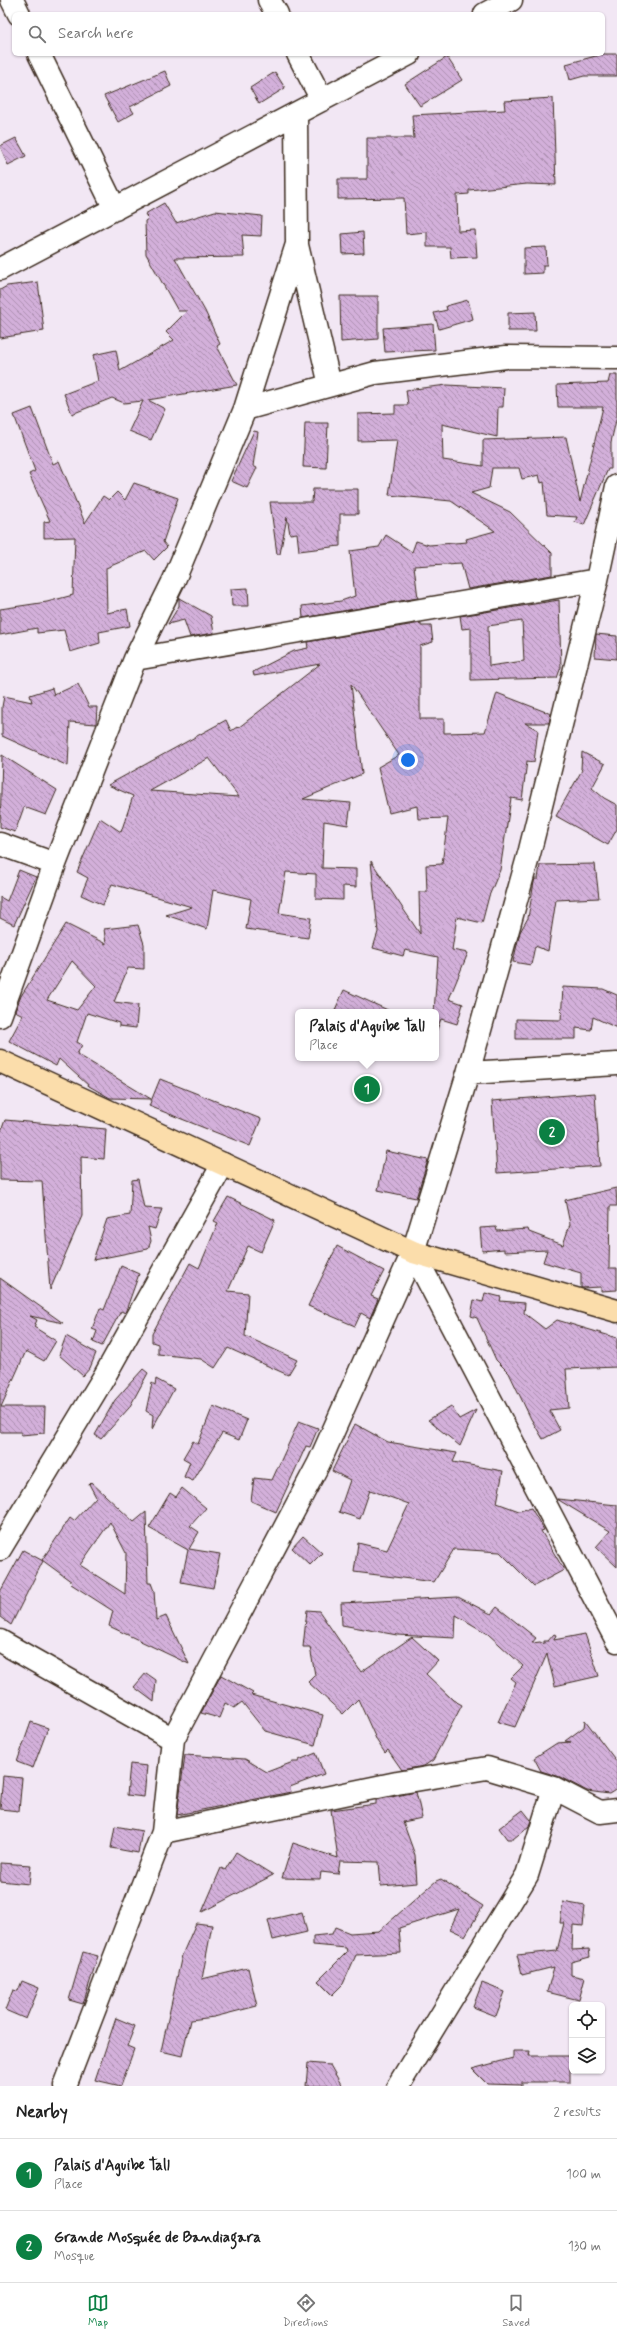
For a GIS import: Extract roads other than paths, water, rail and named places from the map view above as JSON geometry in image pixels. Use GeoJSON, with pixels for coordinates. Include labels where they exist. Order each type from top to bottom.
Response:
{"type":"FeatureCollection","features":[{"type":"Feature","properties":{"kind":"main road"},"geometry":{"type":"LineString","coordinates":[[0,1061],[413,1252],[617,1311]]}},
{"type":"Feature","properties":{"kind":"street"},"geometry":{"type":"LineString","coordinates":[[12,0],[18,12]]}},
{"type":"Feature","properties":{"kind":"street"},"geometry":{"type":"LineString","coordinates":[[269,0],[276,12]]}},
{"type":"Feature","properties":{"kind":"street"},"geometry":{"type":"LineString","coordinates":[[40,56],[115,209]]}},
{"type":"Feature","properties":{"kind":"street"},"geometry":{"type":"LineString","coordinates":[[299,56],[322,100]]}},
{"type":"Feature","properties":{"kind":"street"},"geometry":{"type":"LineString","coordinates":[[0,270],[405,56]]}},
{"type":"Feature","properties":{"kind":"street"},"geometry":{"type":"LineString","coordinates":[[296,114],[297,244],[330,386]]}},
{"type":"Feature","properties":{"kind":"street"},"geometry":{"type":"LineString","coordinates":[[0,1016],[55,864],[135,660],[174,580],[245,408],[297,244]]}},
{"type":"Feature","properties":{"kind":"street"},"geometry":{"type":"LineString","coordinates":[[245,408],[375,373],[506,357],[617,358]]}},
{"type":"Feature","properties":{"kind":"street"},"geometry":{"type":"LineString","coordinates":[[65,2086],[163,1832],[173,1739],[319,1463],[413,1252],[468,1073],[530,850],[597,580],[617,486]]}},
{"type":"Feature","properties":{"kind":"street"},"geometry":{"type":"LineString","coordinates":[[135,660],[597,580]]}},
{"type":"Feature","properties":{"kind":"street"},"geometry":{"type":"LineString","coordinates":[[0,844],[55,864]]}},
{"type":"Feature","properties":{"kind":"street"},"geometry":{"type":"LineString","coordinates":[[468,1073],[617,1064]]}},
{"type":"Feature","properties":{"kind":"street"},"geometry":{"type":"LineString","coordinates":[[0,1549],[104,1377],[223,1164]]}},
{"type":"Feature","properties":{"kind":"street"},"geometry":{"type":"LineString","coordinates":[[413,1252],[617,1641]]}},
{"type":"Feature","properties":{"kind":"street"},"geometry":{"type":"LineString","coordinates":[[0,1641],[173,1739]]}},
{"type":"Feature","properties":{"kind":"street"},"geometry":{"type":"LineString","coordinates":[[163,1832],[397,1783],[487,1768],[554,1788],[600,1812],[617,1810]]}},
{"type":"Feature","properties":{"kind":"street"},"geometry":{"type":"LineString","coordinates":[[398,2086],[527,1875],[554,1788]]}},
{"type":"Feature","properties":{"kind":"place","name":"Palais d'Aguibe Tall"},"geometry":{"type":"Point","coordinates":[367,1089]}},
{"type":"Feature","properties":{"kind":"place","name":"Grande Mosquée de Bandiagara"},"geometry":{"type":"Point","coordinates":[552,1132]}}]}
